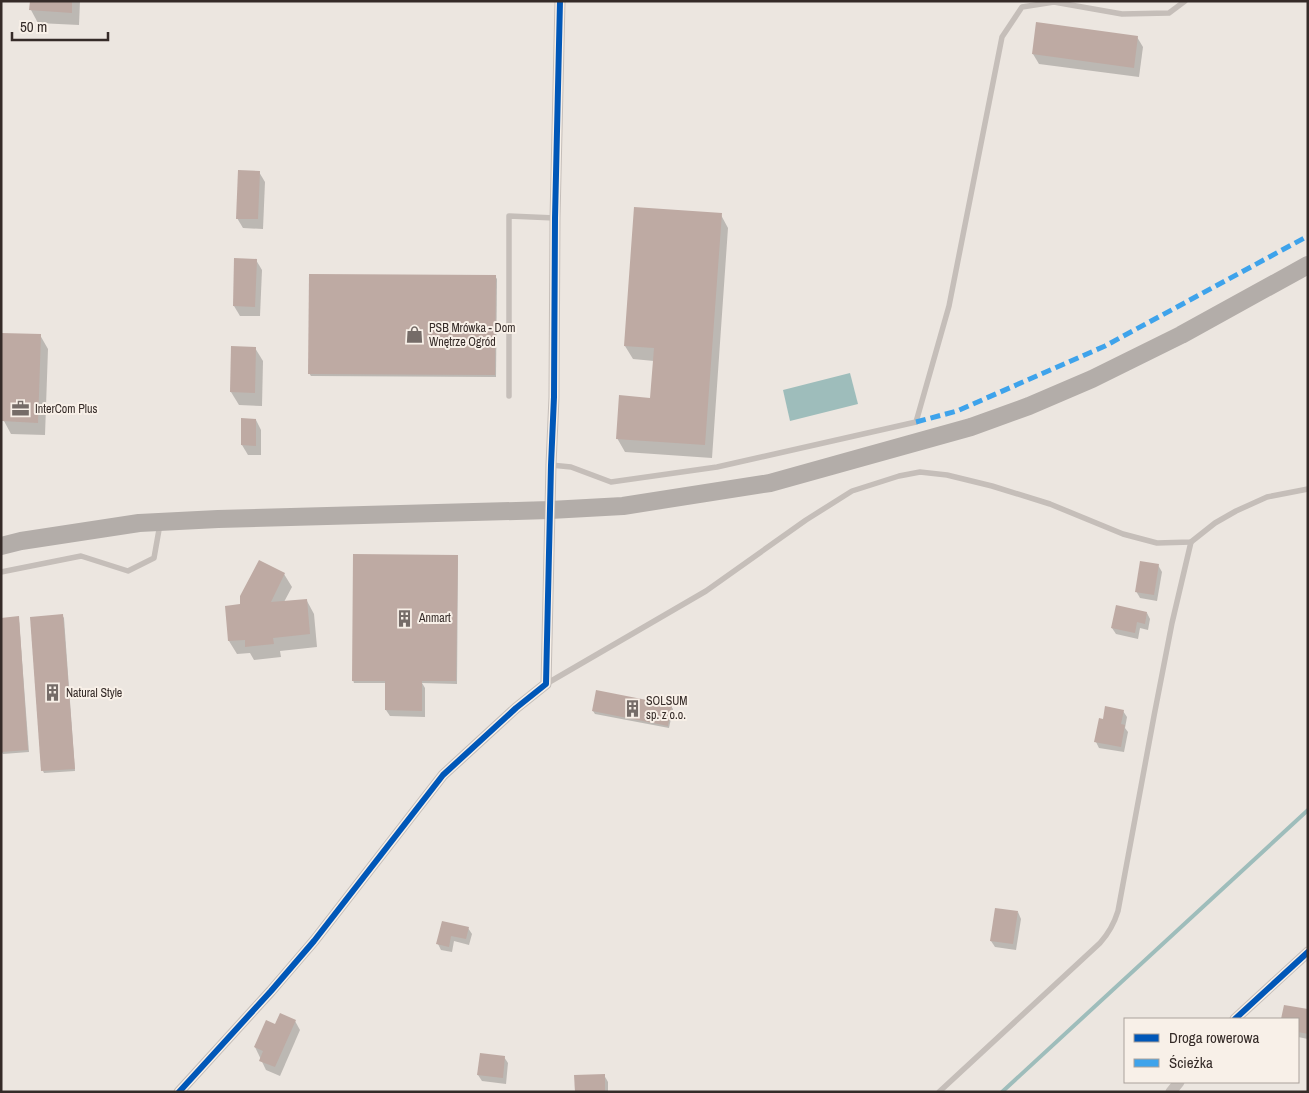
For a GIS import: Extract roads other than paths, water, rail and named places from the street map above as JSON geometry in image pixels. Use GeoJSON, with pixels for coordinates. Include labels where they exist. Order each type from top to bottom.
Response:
{"type":"FeatureCollection","features":[{"type":"Feature","properties":{"kind":"main road"},"geometry":{"type":"LineString","coordinates":[[1,546],[21,540],[139,523],[623,506],[770,482],[971,427],[1028,406],[1092,379],[1181,335],[1308,265]]}},
{"type":"Feature","properties":{"kind":"street"},"geometry":{"type":"LineString","coordinates":[[179,1092],[272,991],[314,941],[443,775],[516,708],[546,684],[554,396],[555,218],[560,1]]}},
{"type":"Feature","properties":{"kind":"street"},"geometry":{"type":"LineString","coordinates":[[1235,1018],[1308,952]]}},
{"type":"Feature","properties":{"kind":"lane"},"geometry":{"type":"LineString","coordinates":[[551,465],[572,467],[611,482],[717,467],[916,422],[949,306],[1002,37],[1022,7],[1054,2],[1122,14],[1169,13],[1185,1]]}},
{"type":"Feature","properties":{"kind":"lane"},"geometry":{"type":"LineString","coordinates":[[509,396],[509,216],[555,218]]}},
{"type":"Feature","properties":{"kind":"lane"},"geometry":{"type":"LineString","coordinates":[[546,684],[706,591],[852,490],[899,476],[920,472],[947,475],[992,486],[1050,504],[1123,534],[1157,543],[1190,542],[1236,510],[1267,497],[1308,489]]}},
{"type":"Feature","properties":{"kind":"lane"},"geometry":{"type":"LineString","coordinates":[[1,572],[81,556],[128,571],[154,558],[160,522]]}},
{"type":"Feature","properties":{"kind":"lane"},"geometry":{"type":"LineString","coordinates":[[939,1092],[1100,944],[1115,922],[1170,632],[1190,542]]}},
{"type":"Feature","properties":{"kind":"water"},"geometry":{"type":"Polygon","coordinates":[[[850,373],[858,404],[790,421],[783,390],[850,373]]]}},
{"type":"Feature","properties":{"kind":"waterway"},"geometry":{"type":"LineString","coordinates":[[1002,1092],[1308,810]]}},
{"type":"Feature","properties":{"kind":"place","name":"PSB Mrówka - Dom Wnętrze Ogród"},"geometry":{"type":"Point","coordinates":[415,335]}},
{"type":"Feature","properties":{"kind":"place","name":"InterCom Plus"},"geometry":{"type":"Point","coordinates":[21,409]}},
{"type":"Feature","properties":{"kind":"place","name":"Anmart"},"geometry":{"type":"Point","coordinates":[405,618]}},
{"type":"Feature","properties":{"kind":"place","name":"Natural Style"},"geometry":{"type":"Point","coordinates":[52,693]}},
{"type":"Feature","properties":{"kind":"place","name":"SOLSUM sp. z o.o."},"geometry":{"type":"Point","coordinates":[632,708]}}]}
